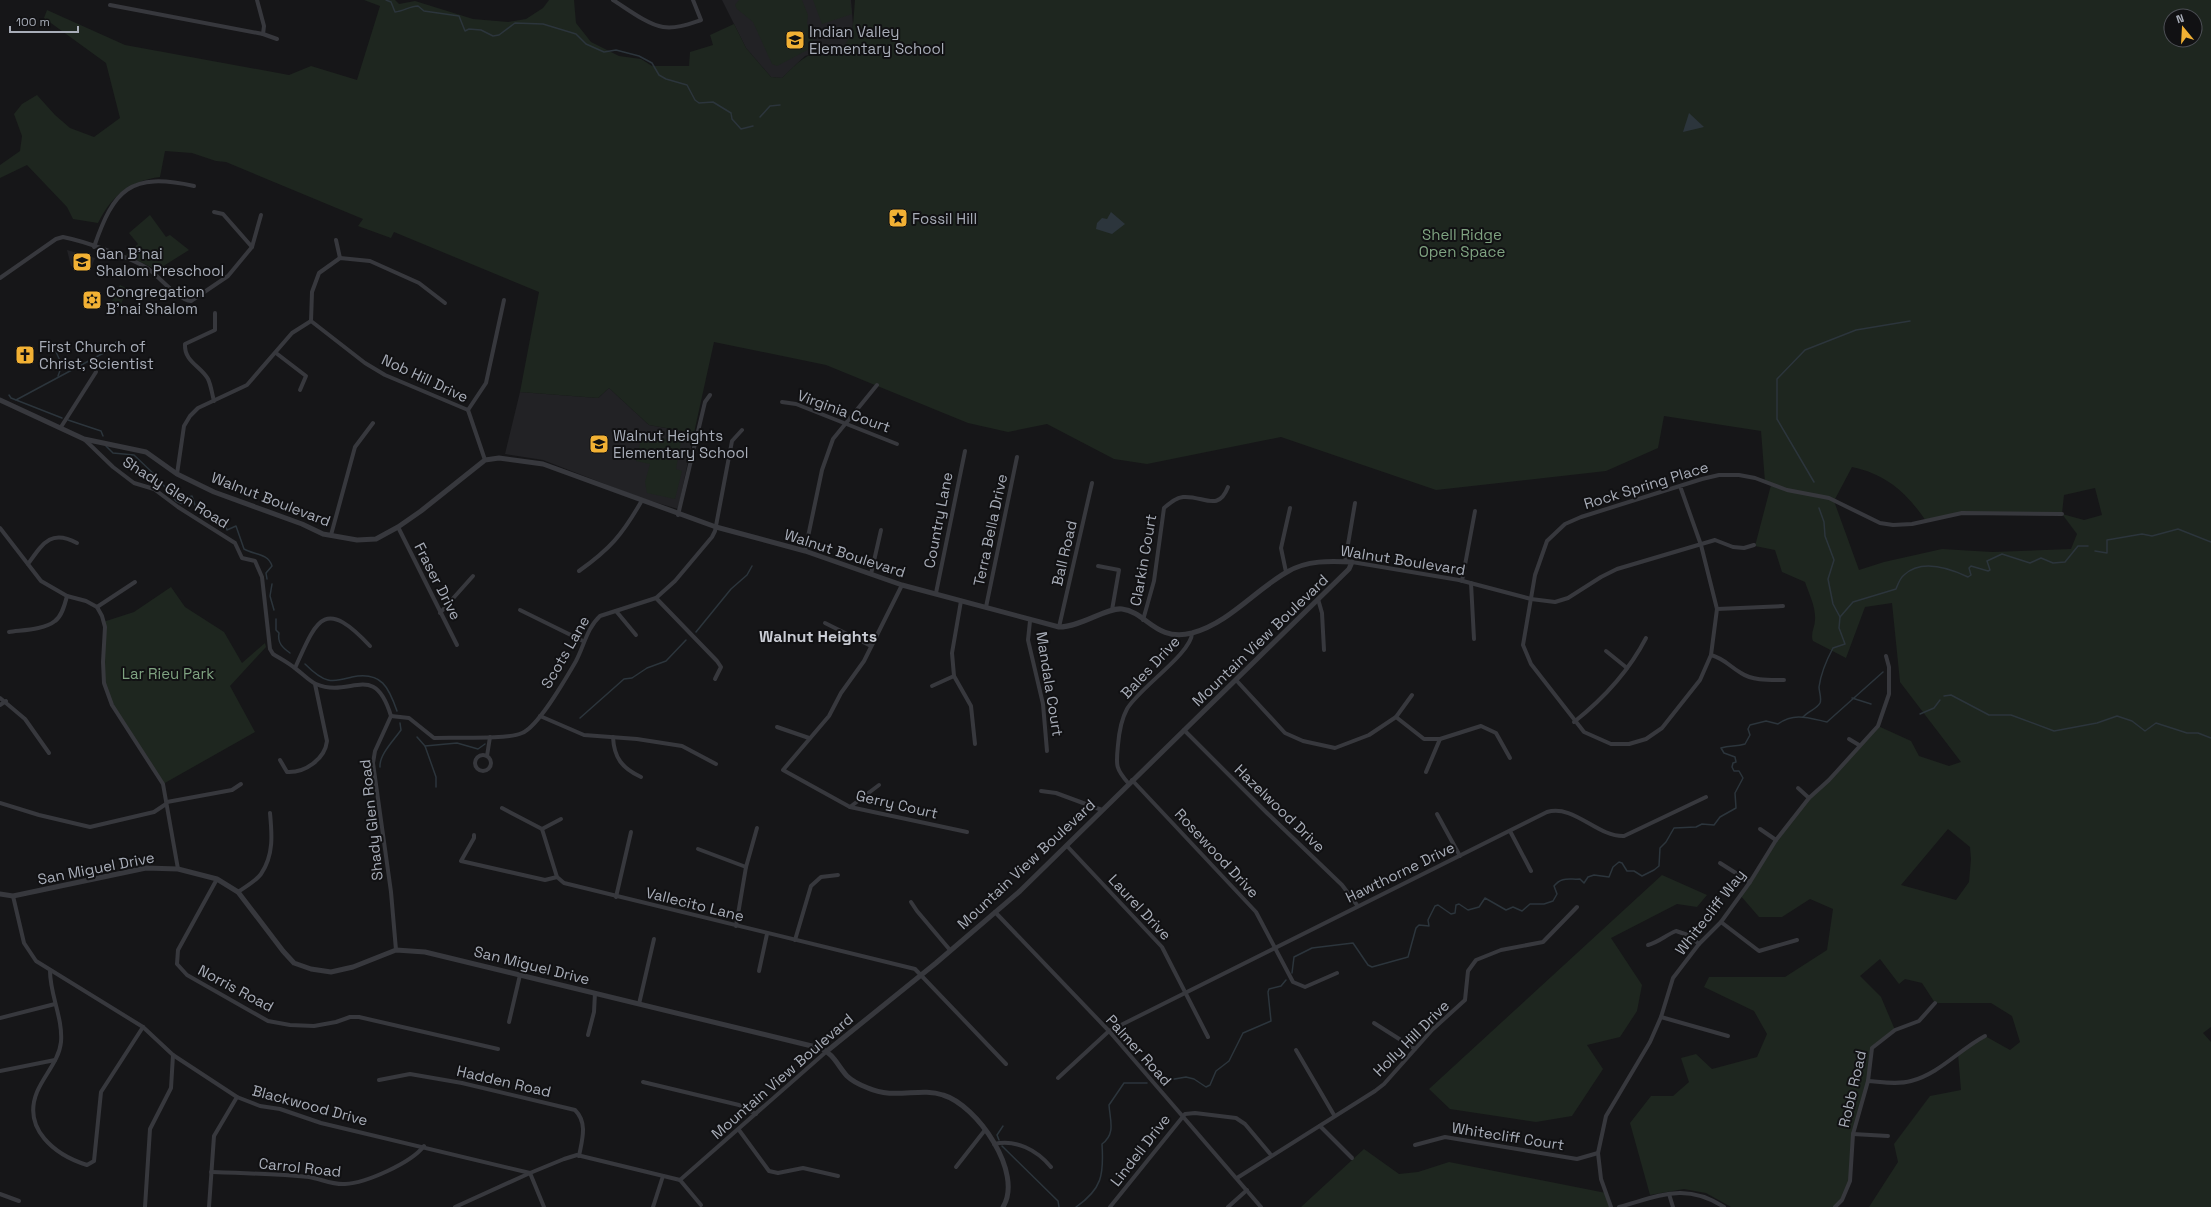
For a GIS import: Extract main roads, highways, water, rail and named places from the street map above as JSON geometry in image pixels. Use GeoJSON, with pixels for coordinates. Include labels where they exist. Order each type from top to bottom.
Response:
{"type":"FeatureCollection","features":[{"type":"Feature","properties":{"kind":"waterway"},"geometry":{"type":"LineString","coordinates":[[386,0],[391,2],[395,12],[418,6],[424,11],[459,16],[465,31],[469,29],[481,30],[493,36],[499,35],[515,23],[543,24],[576,34],[586,44],[604,52],[616,50],[639,56],[652,63],[659,75],[666,79],[687,85],[695,100],[699,103],[713,102],[731,113],[732,119],[741,129],[753,126]]}},
{"type":"Feature","properties":{"kind":"waterway"},"geometry":{"type":"LineString","coordinates":[[760,117],[770,106],[780,105]]}},
{"type":"Feature","properties":{"kind":"waterway"},"geometry":{"type":"LineString","coordinates":[[1814,482],[1777,419],[1777,379],[1805,350],[1856,330],[1910,321]]}},
{"type":"Feature","properties":{"kind":"waterway"},"geometry":{"type":"LineString","coordinates":[[16,400],[111,349],[117,341]]}},
{"type":"Feature","properties":{"kind":"waterway"},"geometry":{"type":"LineString","coordinates":[[56,352],[62,365],[58,376]]}},
{"type":"Feature","properties":{"kind":"waterway"},"geometry":{"type":"LineString","coordinates":[[9,395],[11,398],[62,418]]}},
{"type":"Feature","properties":{"kind":"waterway"},"geometry":{"type":"LineString","coordinates":[[68,420],[101,431],[103,436]]}},
{"type":"Feature","properties":{"kind":"waterway"},"geometry":{"type":"LineString","coordinates":[[106,446],[113,453],[134,455],[157,477],[176,501],[185,505],[188,497],[192,496],[195,505],[225,524],[227,530],[236,526],[244,549],[264,556],[270,562],[272,566],[266,573],[267,579]]}},
{"type":"Feature","properties":{"kind":"waterway"},"geometry":{"type":"LineString","coordinates":[[1803,717],[1817,707],[1821,701],[1819,687],[1821,676],[1833,648],[1845,644],[1839,628],[1840,617],[1833,604],[1828,579],[1834,560],[1825,536],[1824,522],[1819,508]]}},
{"type":"Feature","properties":{"kind":"waterway"},"geometry":{"type":"LineString","coordinates":[[2095,551],[2107,553],[2107,540],[2142,534],[2152,536],[2178,529],[2211,542]]}},
{"type":"Feature","properties":{"kind":"waterway"},"geometry":{"type":"LineString","coordinates":[[1840,617],[1853,602],[1896,589],[1903,576],[1918,567],[1927,566],[1944,568],[1968,577],[1971,575],[1969,568],[1971,566],[1988,571],[1990,570],[1987,561],[2002,554],[2030,563],[2041,558],[2053,563],[2065,562],[2078,546],[2088,546]]}},
{"type":"Feature","properties":{"kind":"waterway"},"geometry":{"type":"LineString","coordinates":[[696,632],[731,589],[747,575],[752,566]]}},
{"type":"Feature","properties":{"kind":"waterway"},"geometry":{"type":"LineString","coordinates":[[272,584],[270,596],[274,610]]}},
{"type":"Feature","properties":{"kind":"waterway"},"geometry":{"type":"LineString","coordinates":[[276,619],[276,630],[279,633],[279,640],[283,647],[290,653]]}},
{"type":"Feature","properties":{"kind":"waterway"},"geometry":{"type":"LineString","coordinates":[[580,718],[624,679],[632,678],[647,668],[666,661],[686,640]]}},
{"type":"Feature","properties":{"kind":"waterway"},"geometry":{"type":"LineString","coordinates":[[305,664],[318,676],[331,681],[362,676],[377,679],[383,683],[391,695],[397,711]]}},
{"type":"Feature","properties":{"kind":"waterway"},"geometry":{"type":"LineString","coordinates":[[1292,973],[1294,957],[1312,948],[1353,943],[1368,965],[1372,967],[1408,957],[1416,928],[1419,925],[1429,926],[1428,920],[1435,906],[1438,905],[1451,914],[1455,913],[1456,905],[1459,904],[1468,910],[1479,907],[1485,898],[1506,910],[1513,907],[1522,911],[1530,904],[1544,904],[1553,901],[1557,894],[1554,886],[1560,881],[1566,879],[1580,879],[1584,883],[1588,877],[1594,875],[1609,877],[1613,867],[1619,862],[1622,863],[1627,871],[1634,871],[1642,876],[1654,870],[1659,866],[1660,848],[1666,842],[1674,828],[1696,827],[1702,824],[1714,825],[1720,817],[1736,808],[1735,793],[1743,778],[1739,771],[1734,771],[1732,767],[1733,763],[1736,762],[1735,757],[1724,753],[1721,748],[1745,744],[1750,735],[1748,729],[1750,725],[1766,721],[1778,724],[1790,718],[1802,717],[1827,722],[1883,672]]}},
{"type":"Feature","properties":{"kind":"waterway"},"geometry":{"type":"LineString","coordinates":[[1944,696],[1951,695],[1989,715],[2011,715],[2054,731],[2097,723],[2117,716],[2132,721],[2145,731],[2156,723],[2187,733],[2198,733],[2211,738]]}},
{"type":"Feature","properties":{"kind":"waterway"},"geometry":{"type":"LineString","coordinates":[[1852,698],[1871,704]]}},
{"type":"Feature","properties":{"kind":"waterway"},"geometry":{"type":"LineString","coordinates":[[1920,714],[1934,708],[1940,700]]}},
{"type":"Feature","properties":{"kind":"waterway"},"geometry":{"type":"LineString","coordinates":[[380,767],[380,762],[384,753],[401,730],[400,723]]}},
{"type":"Feature","properties":{"kind":"waterway"},"geometry":{"type":"LineString","coordinates":[[417,737],[425,746],[457,743],[478,749],[485,744]]}},
{"type":"Feature","properties":{"kind":"waterway"},"geometry":{"type":"LineString","coordinates":[[425,746],[436,777],[436,787]]}},
{"type":"Feature","properties":{"kind":"waterway"},"geometry":{"type":"LineString","coordinates":[[1163,1081],[1186,1077],[1194,1079],[1206,1087],[1210,1085],[1216,1071],[1229,1061],[1243,1033],[1271,1021],[1269,989],[1281,986],[1286,980]]}},
{"type":"Feature","properties":{"kind":"waterway"},"geometry":{"type":"LineString","coordinates":[[1076,1207],[1091,1194],[1100,1180],[1102,1173],[1102,1144],[1109,1136],[1111,1131],[1109,1105],[1124,1083],[1147,1083]]}},
{"type":"Feature","properties":{"kind":"waterway"},"geometry":{"type":"LineString","coordinates":[[999,1140],[997,1135],[1003,1126]]}},
{"type":"Feature","properties":{"kind":"waterway"},"geometry":{"type":"LineString","coordinates":[[1002,1146],[1058,1201],[1059,1207]]}},
{"type":"Feature","properties":{"kind":"place","name":"Indian Valley Elementary School"},"geometry":{"type":"Point","coordinates":[795,40]}},
{"type":"Feature","properties":{"kind":"place","name":"Fossil Hill"},"geometry":{"type":"Point","coordinates":[898,218]}},
{"type":"Feature","properties":{"kind":"place","name":"Gan B'nai Shalom Preschool"},"geometry":{"type":"Point","coordinates":[82,262]}},
{"type":"Feature","properties":{"kind":"place","name":"Congregation B'nai Shalom"},"geometry":{"type":"Point","coordinates":[92,300]}},
{"type":"Feature","properties":{"kind":"place","name":"First Church of Christ, Scientist"},"geometry":{"type":"Point","coordinates":[25,355]}},
{"type":"Feature","properties":{"kind":"place","name":"Walnut Heights Elementary School"},"geometry":{"type":"Point","coordinates":[599,444]}},
{"type":"Feature","properties":{"kind":"district","name":"Walnut Heights"},"geometry":{"type":"Point","coordinates":[818,636]}},
{"type":"Feature","properties":{"kind":"park label","name":"Shell Ridge Open Space"},"geometry":{"type":"Point","coordinates":[1462,242]}},
{"type":"Feature","properties":{"kind":"park label","name":"Lar Rieu Park"},"geometry":{"type":"Point","coordinates":[168,673]}}]}
